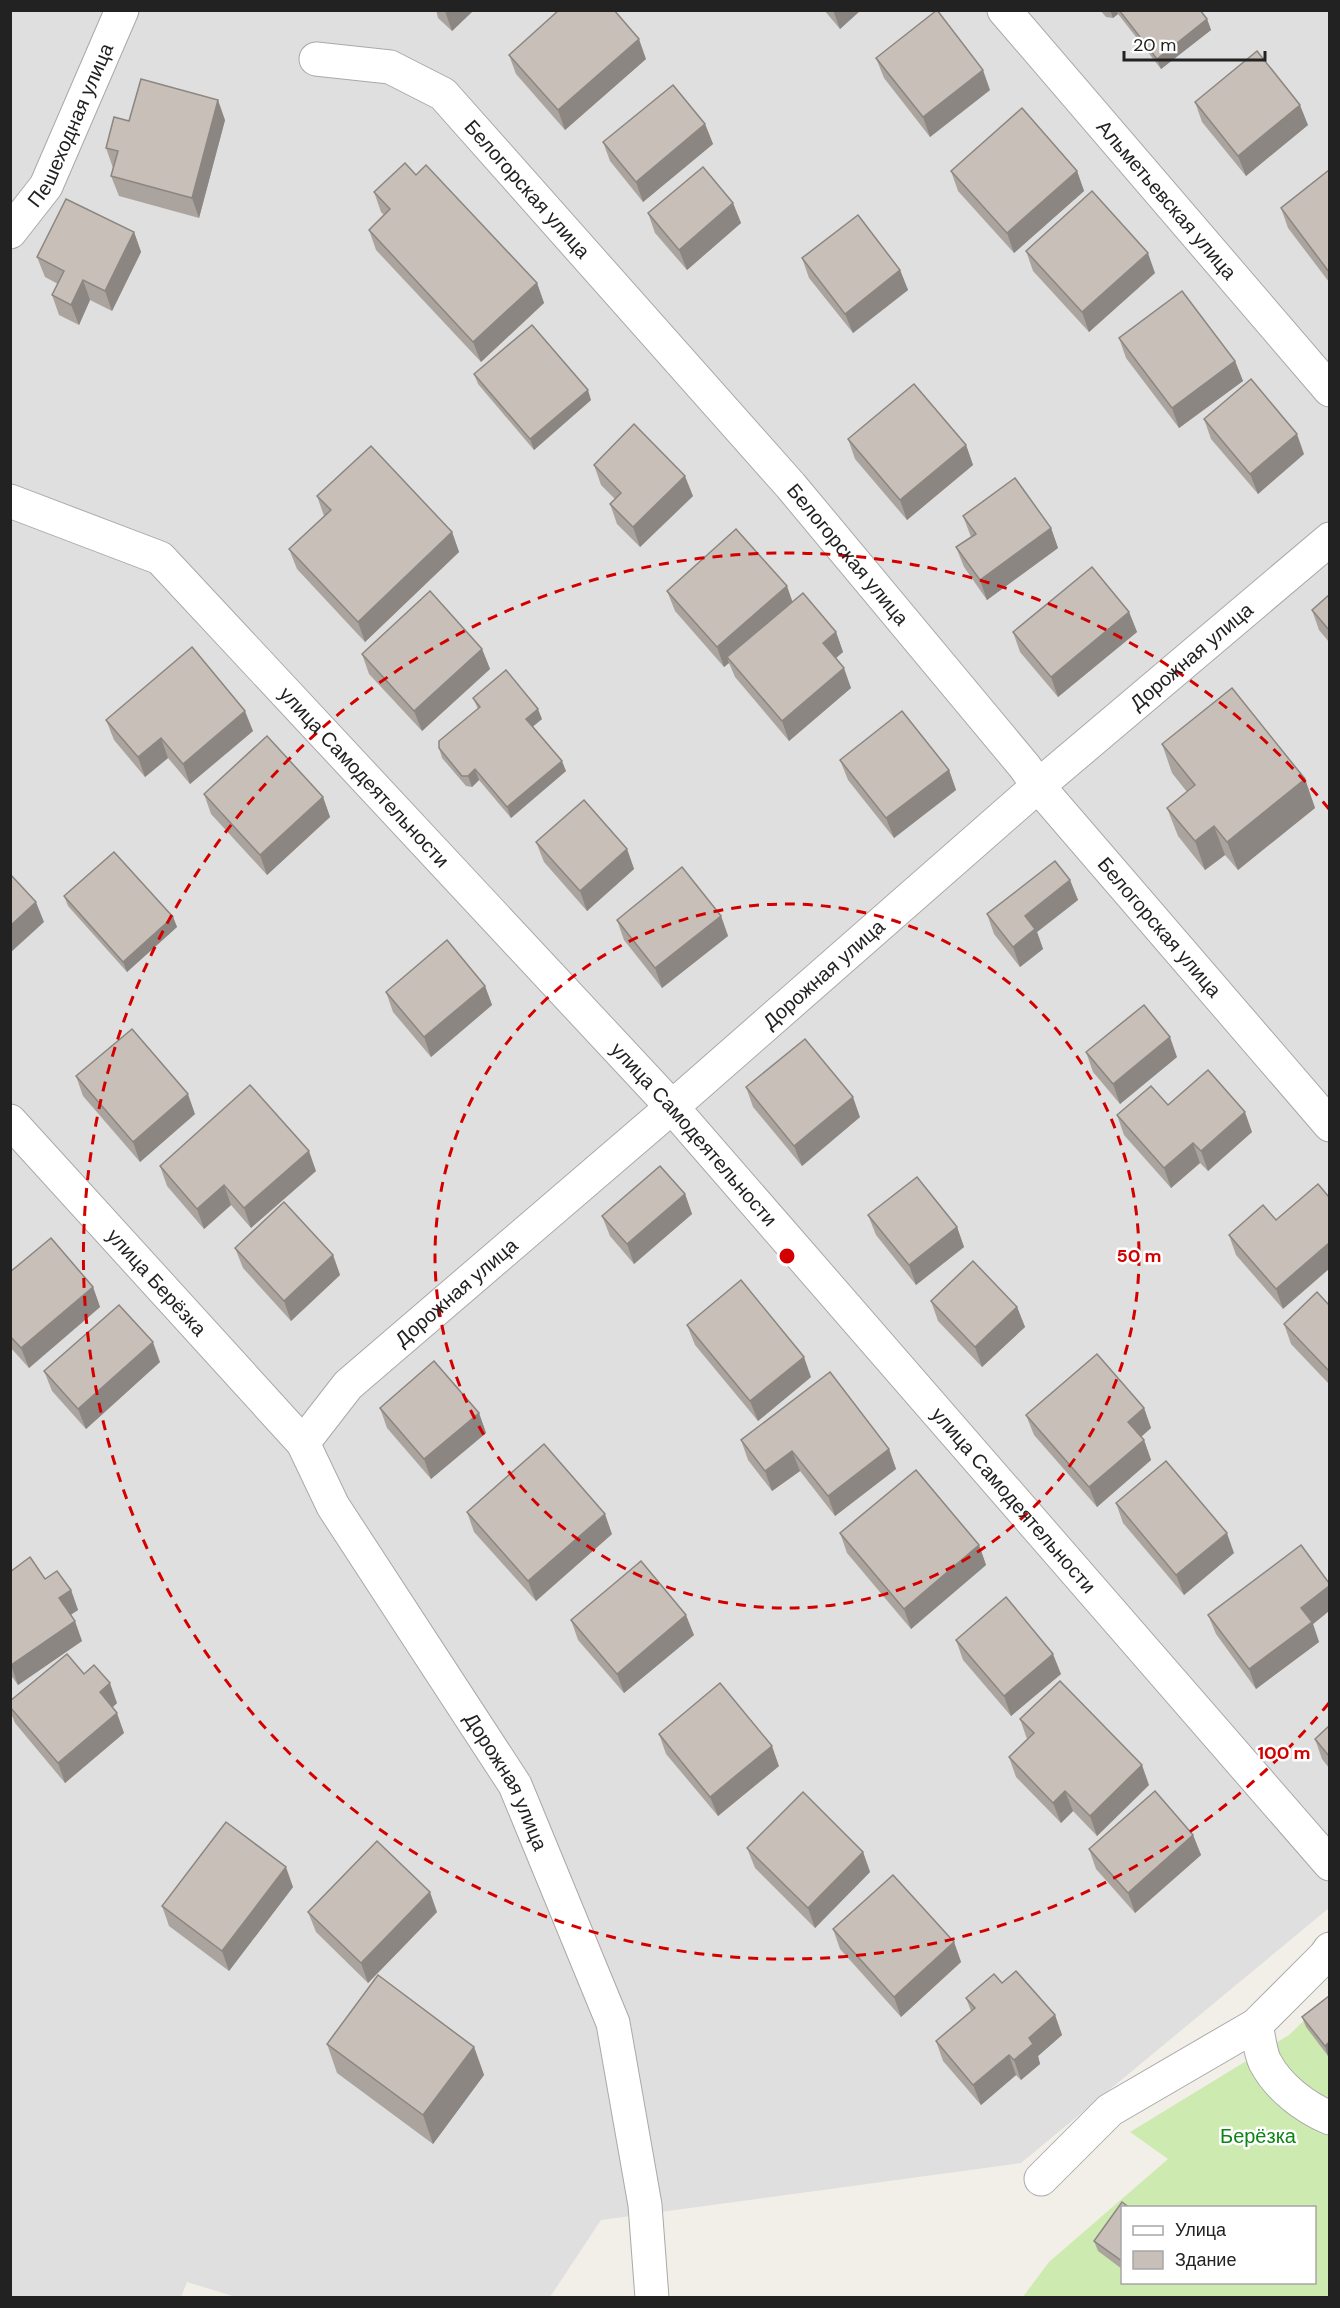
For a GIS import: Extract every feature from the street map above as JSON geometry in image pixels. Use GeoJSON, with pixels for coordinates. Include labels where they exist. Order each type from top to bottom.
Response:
{"type":"FeatureCollection","features":[{"type":"Feature","properties":{"kind":"street","name":"Пешеходная улица"},"geometry":{"type":"LineString","coordinates":[[10,232],[46,186],[122,10]]}},
{"type":"Feature","properties":{"kind":"street","name":"Альметьевская улица"},"geometry":{"type":"LineString","coordinates":[[1004,10],[1329,390]]}},
{"type":"Feature","properties":{"kind":"street","name":"Белогорская улица"},"geometry":{"type":"LineString","coordinates":[[316,59],[390,67],[443,94],[791,486],[1025,767],[1038,786],[1329,1125]]}},
{"type":"Feature","properties":{"kind":"street","name":"улица Самодеятельности"},"geometry":{"type":"LineString","coordinates":[[10,501],[160,558],[672,1107],[1329,1864]]}},
{"type":"Feature","properties":{"kind":"street","name":"Дорожная улица"},"geometry":{"type":"LineString","coordinates":[[652,2298],[645,2205],[613,2023],[515,1785],[333,1506],[303,1443],[348,1385],[672,1107],[1038,786],[1329,539]]}},
{"type":"Feature","properties":{"kind":"street","name":"улица Берёзка"},"geometry":{"type":"LineString","coordinates":[[10,1121],[303,1443]]}},
{"type":"Feature","properties":{"kind":"street"},"geometry":{"type":"LineString","coordinates":[[1041,2179],[1110,2110],[1256,2025],[1325,1956],[1329,1949]]}},
{"type":"Feature","properties":{"kind":"street"},"geometry":{"type":"LineString","coordinates":[[1256,2025],[1265,2061],[1286,2091],[1329,2118]]}},
{"type":"Feature","properties":{"kind":"shaded area"},"geometry":{"type":"Polygon","coordinates":[[[11,11],[1329,11],[1329,1908],[1021,2163],[601,2220],[550,2297],[239,2298],[187,2282],[181,2297],[11,2298],[11,11]]]}},
{"type":"Feature","properties":{"kind":"green space","name":"Берёзка"},"geometry":{"type":"Polygon","coordinates":[[[1329,1996],[1329,2297],[1022,2298],[1049,2262],[1168,2159],[1130,2132],[1289,2035],[1329,1996]]]}},
{"type":"Feature","properties":{"kind":"building"},"geometry":{"type":"Polygon","coordinates":[[[559,10],[614,10],[639,39],[558,110],[509,55],[559,10]]]}},
{"type":"Feature","properties":{"kind":"building"},"geometry":{"type":"Polygon","coordinates":[[[937,10],[983,70],[923,117],[876,58],[937,10]]]}},
{"type":"Feature","properties":{"kind":"building"},"geometry":{"type":"Polygon","coordinates":[[[1119,10],[1200,10],[1207,19],[1157,59],[1119,10]]]}},
{"type":"Feature","properties":{"kind":"building"},"geometry":{"type":"Polygon","coordinates":[[[1257,51],[1300,105],[1238,156],[1195,102],[1257,51]]]}},
{"type":"Feature","properties":{"kind":"building"},"geometry":{"type":"Polygon","coordinates":[[[141,79],[218,100],[192,198],[111,176],[118,151],[106,148],[114,117],[129,121],[141,79]]]}},
{"type":"Feature","properties":{"kind":"building"},"geometry":{"type":"Polygon","coordinates":[[[673,85],[705,124],[636,182],[603,142],[673,85]]]}},
{"type":"Feature","properties":{"kind":"building"},"geometry":{"type":"Polygon","coordinates":[[[1022,108],[1077,171],[1007,233],[951,171],[1022,108]]]}},
{"type":"Feature","properties":{"kind":"building"},"geometry":{"type":"Polygon","coordinates":[[[405,163],[416,175],[426,165],[537,283],[473,342],[369,230],[390,209],[374,192],[405,163]]]}},
{"type":"Feature","properties":{"kind":"building"},"geometry":{"type":"Polygon","coordinates":[[[703,167],[733,203],[679,250],[648,213],[703,167]]]}},
{"type":"Feature","properties":{"kind":"building"},"geometry":{"type":"Polygon","coordinates":[[[1329,170],[1329,272],[1281,208],[1329,170]]]}},
{"type":"Feature","properties":{"kind":"building"},"geometry":{"type":"Polygon","coordinates":[[[1092,191],[1148,253],[1082,312],[1026,251],[1092,191]]]}},
{"type":"Feature","properties":{"kind":"building"},"geometry":{"type":"Polygon","coordinates":[[[66,199],[134,232],[105,291],[83,280],[71,305],[52,295],[64,271],[37,257],[66,199]]]}},
{"type":"Feature","properties":{"kind":"building"},"geometry":{"type":"Polygon","coordinates":[[[858,215],[900,270],[845,314],[802,258],[858,215]]]}},
{"type":"Feature","properties":{"kind":"building"},"geometry":{"type":"Polygon","coordinates":[[[1182,291],[1235,361],[1172,408],[1119,338],[1182,291]]]}},
{"type":"Feature","properties":{"kind":"building"},"geometry":{"type":"Polygon","coordinates":[[[532,325],[588,390],[530,439],[474,374],[532,325]]]}},
{"type":"Feature","properties":{"kind":"building"},"geometry":{"type":"Polygon","coordinates":[[[1251,379],[1297,434],[1250,474],[1204,419],[1251,379]]]}},
{"type":"Feature","properties":{"kind":"building"},"geometry":{"type":"Polygon","coordinates":[[[914,384],[966,445],[900,500],[848,439],[914,384]]]}},
{"type":"Feature","properties":{"kind":"building"},"geometry":{"type":"Polygon","coordinates":[[[634,424],[685,476],[633,527],[610,504],[621,493],[594,465],[634,424]]]}},
{"type":"Feature","properties":{"kind":"building"},"geometry":{"type":"Polygon","coordinates":[[[371,446],[452,532],[358,622],[289,549],[331,510],[317,496],[371,446]]]}},
{"type":"Feature","properties":{"kind":"building"},"geometry":{"type":"Polygon","coordinates":[[[1015,478],[1051,528],[980,580],[956,547],[976,534],[963,516],[1015,478]]]}},
{"type":"Feature","properties":{"kind":"building"},"geometry":{"type":"Polygon","coordinates":[[[736,529],[787,586],[717,647],[667,591],[736,529]]]}},
{"type":"Feature","properties":{"kind":"building"},"geometry":{"type":"Polygon","coordinates":[[[1092,567],[1129,612],[1051,677],[1013,632],[1092,567]]]}},
{"type":"Feature","properties":{"kind":"building"},"geometry":{"type":"Polygon","coordinates":[[[430,591],[482,649],[414,711],[362,654],[430,591]]]}},
{"type":"Feature","properties":{"kind":"building"},"geometry":{"type":"Polygon","coordinates":[[[803,593],[836,632],[823,643],[844,668],[782,721],[727,657],[803,593]]]}},
{"type":"Feature","properties":{"kind":"building"},"geometry":{"type":"Polygon","coordinates":[[[1329,595],[1329,630],[1312,610],[1329,595]]]}},
{"type":"Feature","properties":{"kind":"building"},"geometry":{"type":"Polygon","coordinates":[[[192,647],[245,711],[183,764],[161,738],[138,757],[106,720],[192,647]]]}},
{"type":"Feature","properties":{"kind":"building"},"geometry":{"type":"Polygon","coordinates":[[[506,670],[538,709],[526,719],[562,761],[507,807],[475,769],[468,776],[462,776],[439,748],[439,741],[480,707],[473,698],[506,670]]]}},
{"type":"Feature","properties":{"kind":"building"},"geometry":{"type":"Polygon","coordinates":[[[1232,688],[1305,779],[1227,842],[1214,826],[1195,841],[1167,808],[1195,785],[1162,744],[1232,688]]]}},
{"type":"Feature","properties":{"kind":"building"},"geometry":{"type":"Polygon","coordinates":[[[902,711],[949,770],[886,818],[840,760],[902,711]]]}},
{"type":"Feature","properties":{"kind":"building"},"geometry":{"type":"Polygon","coordinates":[[[267,736],[323,797],[260,855],[204,794],[267,736]]]}},
{"type":"Feature","properties":{"kind":"building"},"geometry":{"type":"Polygon","coordinates":[[[584,800],[627,849],[580,891],[536,842],[584,800]]]}},
{"type":"Feature","properties":{"kind":"building"},"geometry":{"type":"Polygon","coordinates":[[[114,852],[173,917],[123,962],[64,896],[114,852]]]}},
{"type":"Feature","properties":{"kind":"building"},"geometry":{"type":"Polygon","coordinates":[[[1055,861],[1070,880],[1025,916],[1035,929],[1013,947],[987,914],[1055,861]]]}},
{"type":"Feature","properties":{"kind":"building"},"geometry":{"type":"Polygon","coordinates":[[[682,867],[721,916],[655,968],[617,920],[682,867]]]}},
{"type":"Feature","properties":{"kind":"building"},"geometry":{"type":"Polygon","coordinates":[[[10,874],[36,902],[10,926],[10,874]]]}},
{"type":"Feature","properties":{"kind":"building"},"geometry":{"type":"Polygon","coordinates":[[[447,940],[485,986],[424,1037],[386,992],[447,940]]]}},
{"type":"Feature","properties":{"kind":"building"},"geometry":{"type":"Polygon","coordinates":[[[1144,1005],[1170,1037],[1113,1084],[1086,1052],[1144,1005]]]}},
{"type":"Feature","properties":{"kind":"building"},"geometry":{"type":"Polygon","coordinates":[[[132,1029],[188,1094],[133,1142],[76,1076],[132,1029]]]}},
{"type":"Feature","properties":{"kind":"building"},"geometry":{"type":"Polygon","coordinates":[[[805,1039],[853,1097],[794,1146],[746,1087],[805,1039]]]}},
{"type":"Feature","properties":{"kind":"building"},"geometry":{"type":"Polygon","coordinates":[[[1208,1070],[1245,1112],[1201,1151],[1193,1143],[1164,1168],[1117,1115],[1151,1086],[1168,1105],[1208,1070]]]}},
{"type":"Feature","properties":{"kind":"building"},"geometry":{"type":"Polygon","coordinates":[[[250,1085],[309,1151],[244,1208],[224,1185],[197,1209],[160,1166],[250,1085]]]}},
{"type":"Feature","properties":{"kind":"building"},"geometry":{"type":"Polygon","coordinates":[[[660,1166],[685,1194],[627,1244],[602,1216],[660,1166]]]}},
{"type":"Feature","properties":{"kind":"building"},"geometry":{"type":"Polygon","coordinates":[[[917,1177],[957,1227],[909,1265],[868,1215],[917,1177]]]}},
{"type":"Feature","properties":{"kind":"building"},"geometry":{"type":"Polygon","coordinates":[[[1318,1184],[1329,1197],[1329,1243],[1276,1289],[1229,1235],[1263,1205],[1276,1220],[1318,1184]]]}},
{"type":"Feature","properties":{"kind":"building"},"geometry":{"type":"Polygon","coordinates":[[[284,1202],[333,1255],[284,1301],[235,1248],[284,1202]]]}},
{"type":"Feature","properties":{"kind":"building"},"geometry":{"type":"Polygon","coordinates":[[[51,1238],[93,1287],[21,1348],[10,1336],[10,1272],[51,1238]]]}},
{"type":"Feature","properties":{"kind":"building"},"geometry":{"type":"Polygon","coordinates":[[[973,1261],[1017,1307],[975,1347],[931,1301],[973,1261]]]}},
{"type":"Feature","properties":{"kind":"building"},"geometry":{"type":"Polygon","coordinates":[[[741,1280],[804,1357],[750,1401],[687,1325],[741,1280]]]}},
{"type":"Feature","properties":{"kind":"building"},"geometry":{"type":"Polygon","coordinates":[[[1317,1292],[1329,1305],[1329,1371],[1284,1324],[1317,1292]]]}},
{"type":"Feature","properties":{"kind":"building"},"geometry":{"type":"Polygon","coordinates":[[[119,1305],[153,1342],[78,1409],[44,1371],[119,1305]]]}},
{"type":"Feature","properties":{"kind":"building"},"geometry":{"type":"Polygon","coordinates":[[[1097,1354],[1144,1408],[1128,1422],[1144,1440],[1089,1487],[1026,1415],[1097,1354]]]}},
{"type":"Feature","properties":{"kind":"building"},"geometry":{"type":"Polygon","coordinates":[[[434,1361],[479,1413],[424,1459],[380,1408],[434,1361]]]}},
{"type":"Feature","properties":{"kind":"building"},"geometry":{"type":"Polygon","coordinates":[[[830,1372],[889,1449],[828,1496],[792,1451],[765,1471],[741,1440],[830,1372]]]}},
{"type":"Feature","properties":{"kind":"building"},"geometry":{"type":"Polygon","coordinates":[[[544,1444],[605,1514],[528,1581],[467,1512],[544,1444]]]}},
{"type":"Feature","properties":{"kind":"building"},"geometry":{"type":"Polygon","coordinates":[[[1166,1461],[1227,1533],[1176,1575],[1116,1503],[1166,1461]]]}},
{"type":"Feature","properties":{"kind":"building"},"geometry":{"type":"Polygon","coordinates":[[[916,1470],[979,1545],[904,1609],[840,1533],[916,1470]]]}},
{"type":"Feature","properties":{"kind":"building"},"geometry":{"type":"Polygon","coordinates":[[[1301,1545],[1329,1586],[1301,1608],[1312,1622],[1249,1669],[1208,1615],[1301,1545]]]}},
{"type":"Feature","properties":{"kind":"building"},"geometry":{"type":"Polygon","coordinates":[[[30,1557],[45,1579],[57,1571],[71,1590],[59,1598],[75,1621],[11,1665],[10,1572],[30,1557]]]}},
{"type":"Feature","properties":{"kind":"building"},"geometry":{"type":"Polygon","coordinates":[[[641,1561],[686,1615],[617,1674],[571,1620],[641,1561]]]}},
{"type":"Feature","properties":{"kind":"building"},"geometry":{"type":"Polygon","coordinates":[[[1006,1597],[1053,1654],[1004,1696],[956,1640],[1006,1597]]]}},
{"type":"Feature","properties":{"kind":"building"},"geometry":{"type":"Polygon","coordinates":[[[67,1654],[84,1674],[94,1665],[110,1683],[100,1692],[117,1713],[58,1763],[10,1707],[10,1701],[67,1654]]]}},
{"type":"Feature","properties":{"kind":"building"},"geometry":{"type":"Polygon","coordinates":[[[1060,1681],[1142,1765],[1090,1816],[1065,1791],[1053,1803],[1009,1757],[1034,1733],[1020,1719],[1060,1681]]]}},
{"type":"Feature","properties":{"kind":"building"},"geometry":{"type":"Polygon","coordinates":[[[720,1683],[772,1746],[710,1797],[659,1734],[720,1683]]]}},
{"type":"Feature","properties":{"kind":"building"},"geometry":{"type":"Polygon","coordinates":[[[1329,1726],[1329,1756],[1315,1739],[1329,1726]]]}},
{"type":"Feature","properties":{"kind":"building"},"geometry":{"type":"Polygon","coordinates":[[[1155,1791],[1193,1835],[1128,1893],[1089,1849],[1155,1791]]]}},
{"type":"Feature","properties":{"kind":"building"},"geometry":{"type":"Polygon","coordinates":[[[803,1792],[863,1852],[808,1908],[747,1848],[803,1792]]]}},
{"type":"Feature","properties":{"kind":"building"},"geometry":{"type":"Polygon","coordinates":[[[226,1822],[286,1867],[222,1951],[162,1906],[226,1822]]]}},
{"type":"Feature","properties":{"kind":"building"},"geometry":{"type":"Polygon","coordinates":[[[377,1841],[430,1892],[361,1963],[308,1912],[377,1841]]]}},
{"type":"Feature","properties":{"kind":"building"},"geometry":{"type":"Polygon","coordinates":[[[893,1875],[954,1942],[894,1997],[833,1929],[893,1875]]]}},
{"type":"Feature","properties":{"kind":"building"},"geometry":{"type":"Polygon","coordinates":[[[1016,1971],[1055,2015],[1029,2038],[1033,2044],[1014,2060],[1009,2055],[973,2085],[936,2041],[975,2008],[966,1998],[994,1974],[1002,1983],[1016,1971]]]}},
{"type":"Feature","properties":{"kind":"building"},"geometry":{"type":"Polygon","coordinates":[[[378,1975],[474,2047],[423,2115],[327,2044],[378,1975]]]}},
{"type":"Feature","properties":{"kind":"building"},"geometry":{"type":"Polygon","coordinates":[[[1329,1996],[1329,2042],[1325,2046],[1302,2017],[1329,1996]]]}},
{"type":"Feature","properties":{"kind":"building"},"geometry":{"type":"Polygon","coordinates":[[[1122,2202],[1127,2206],[1121,2206],[1121,2260],[1094,2241],[1122,2202]]]}}]}
